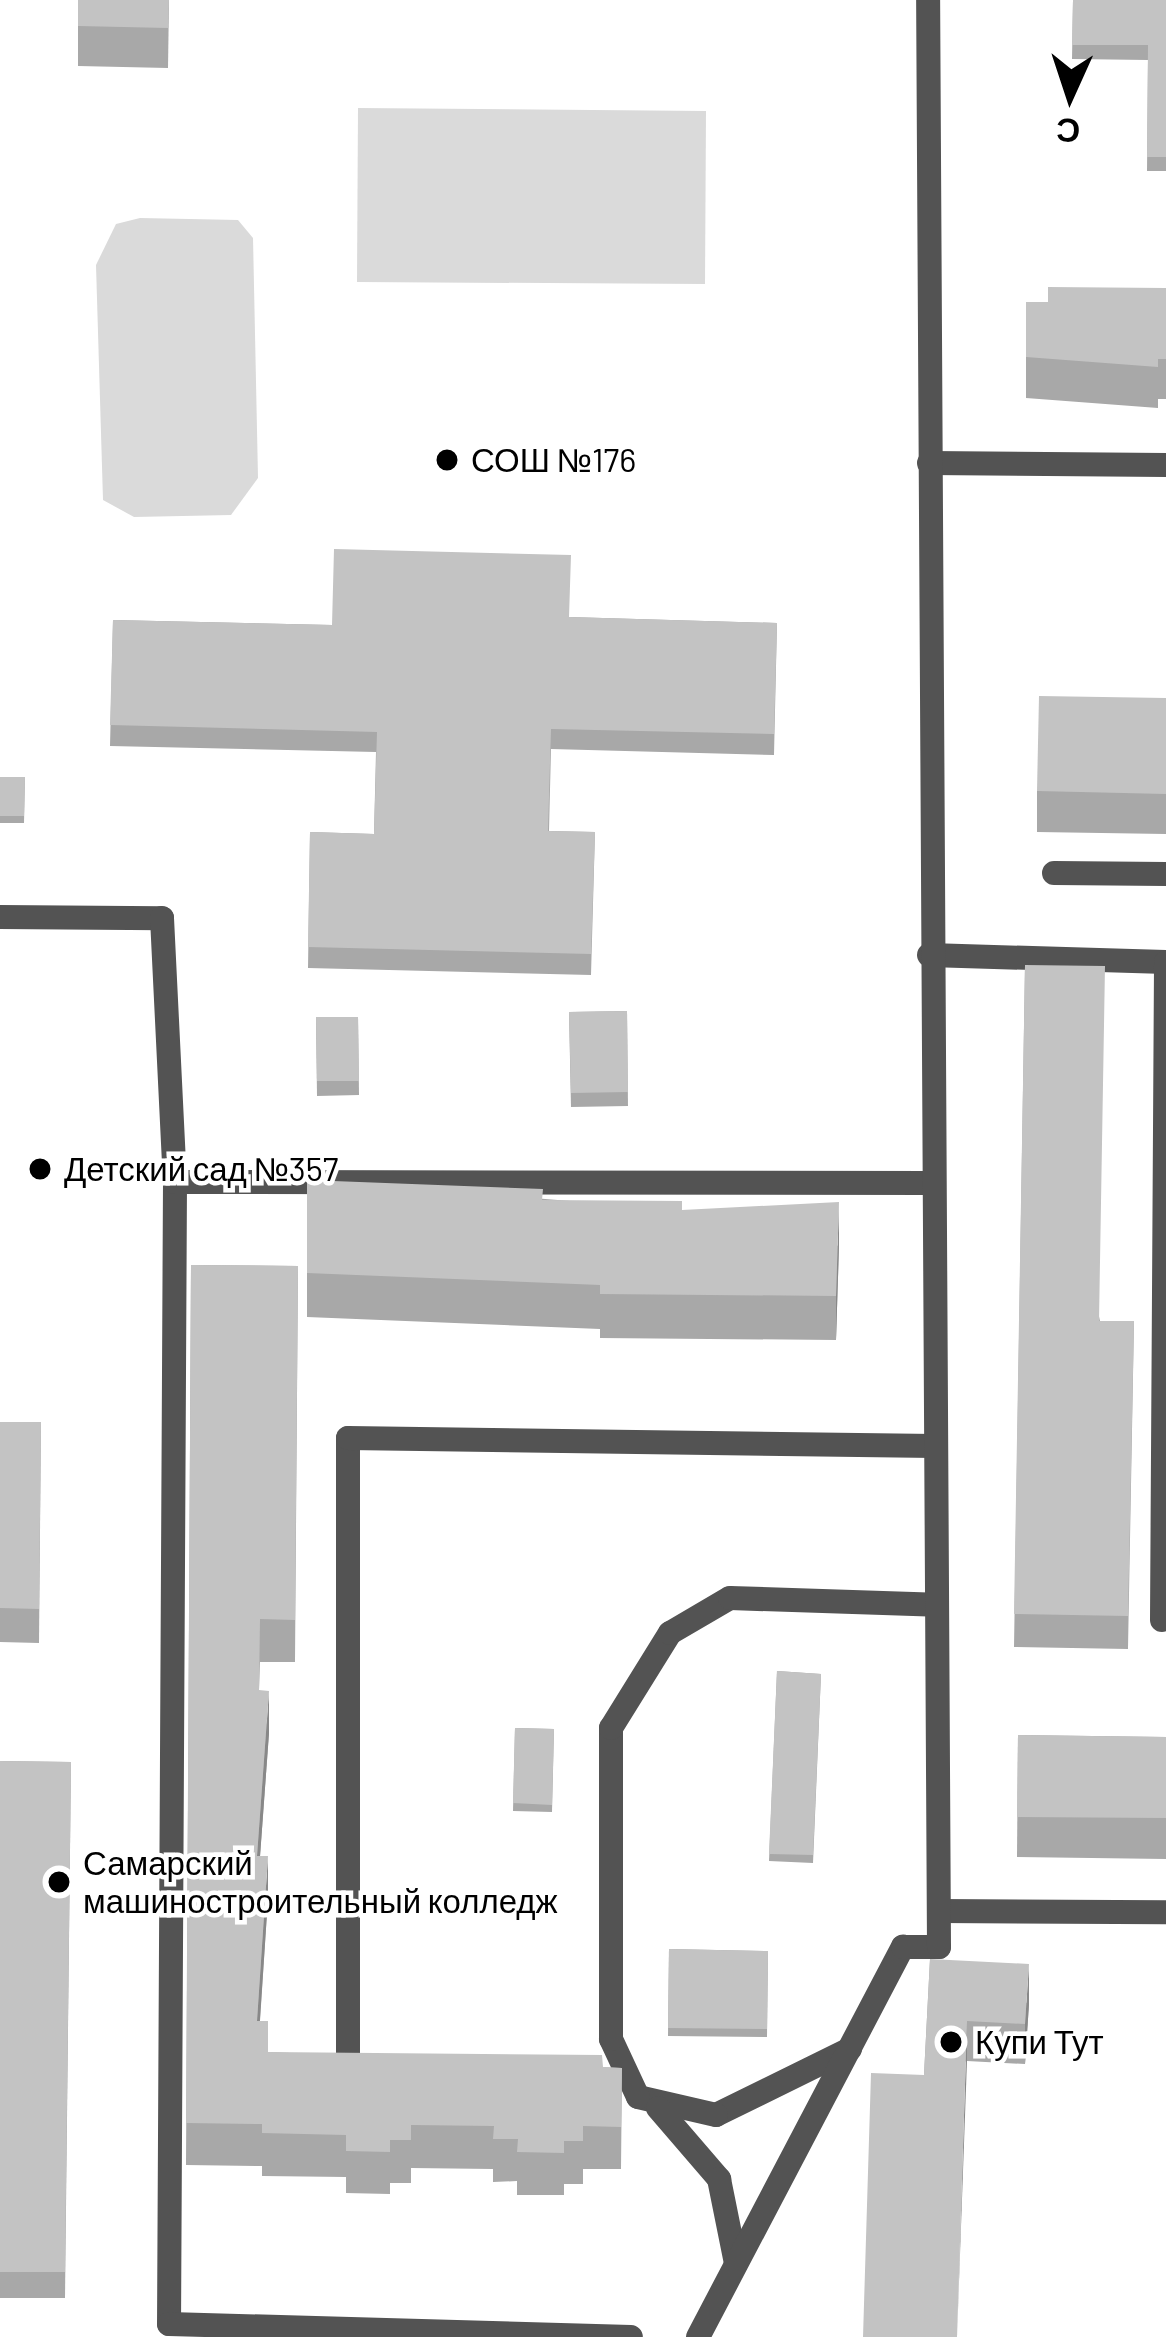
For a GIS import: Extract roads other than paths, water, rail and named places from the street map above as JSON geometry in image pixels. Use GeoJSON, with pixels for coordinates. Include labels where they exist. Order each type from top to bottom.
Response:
{"type":"FeatureCollection","features":[{"type":"Feature","properties":{"kind":"lane"},"geometry":{"type":"LineString","coordinates":[[698,2337],[903,1947],[939,1947],[928,1183],[928,0]]}},
{"type":"Feature","properties":{"kind":"lane"},"geometry":{"type":"LineString","coordinates":[[928,464],[1166,465]]}},
{"type":"Feature","properties":{"kind":"lane"},"geometry":{"type":"LineString","coordinates":[[1054,873],[1166,874]]}},
{"type":"Feature","properties":{"kind":"lane"},"geometry":{"type":"LineString","coordinates":[[0,917],[162,917],[175,1182],[169,2324],[631,2337]]}},
{"type":"Feature","properties":{"kind":"lane"},"geometry":{"type":"LineString","coordinates":[[928,955],[1166,962],[1162,1620]]}},
{"type":"Feature","properties":{"kind":"lane"},"geometry":{"type":"LineString","coordinates":[[175,1182],[928,1183]]}},
{"type":"Feature","properties":{"kind":"lane"},"geometry":{"type":"LineString","coordinates":[[394,2071],[349,2071],[348,1438],[935,1446]]}},
{"type":"Feature","properties":{"kind":"lane"},"geometry":{"type":"LineString","coordinates":[[736,2266],[718,2179],[654,2106],[612,2071],[611,1728],[629,1689],[670,1633],[730,1598],[936,1605]]}},
{"type":"Feature","properties":{"kind":"lane"},"geometry":{"type":"LineString","coordinates":[[939,1911],[1166,1912]]}},
{"type":"Feature","properties":{"kind":"lane"},"geometry":{"type":"LineString","coordinates":[[654,2106],[716,2115],[850,2049]]}},
{"type":"Feature","properties":{"kind":"place","name":"СОШ №176"},"geometry":{"type":"Point","coordinates":[447,460]}},
{"type":"Feature","properties":{"kind":"place","name":"Детский сад №357"},"geometry":{"type":"Point","coordinates":[40,1169]}},
{"type":"Feature","properties":{"kind":"place","name":"Самарский машиностроительный колледж"},"geometry":{"type":"Point","coordinates":[59,1882]}},
{"type":"Feature","properties":{"kind":"place","name":"Купи Тут"},"geometry":{"type":"Point","coordinates":[951,2042]}}]}
